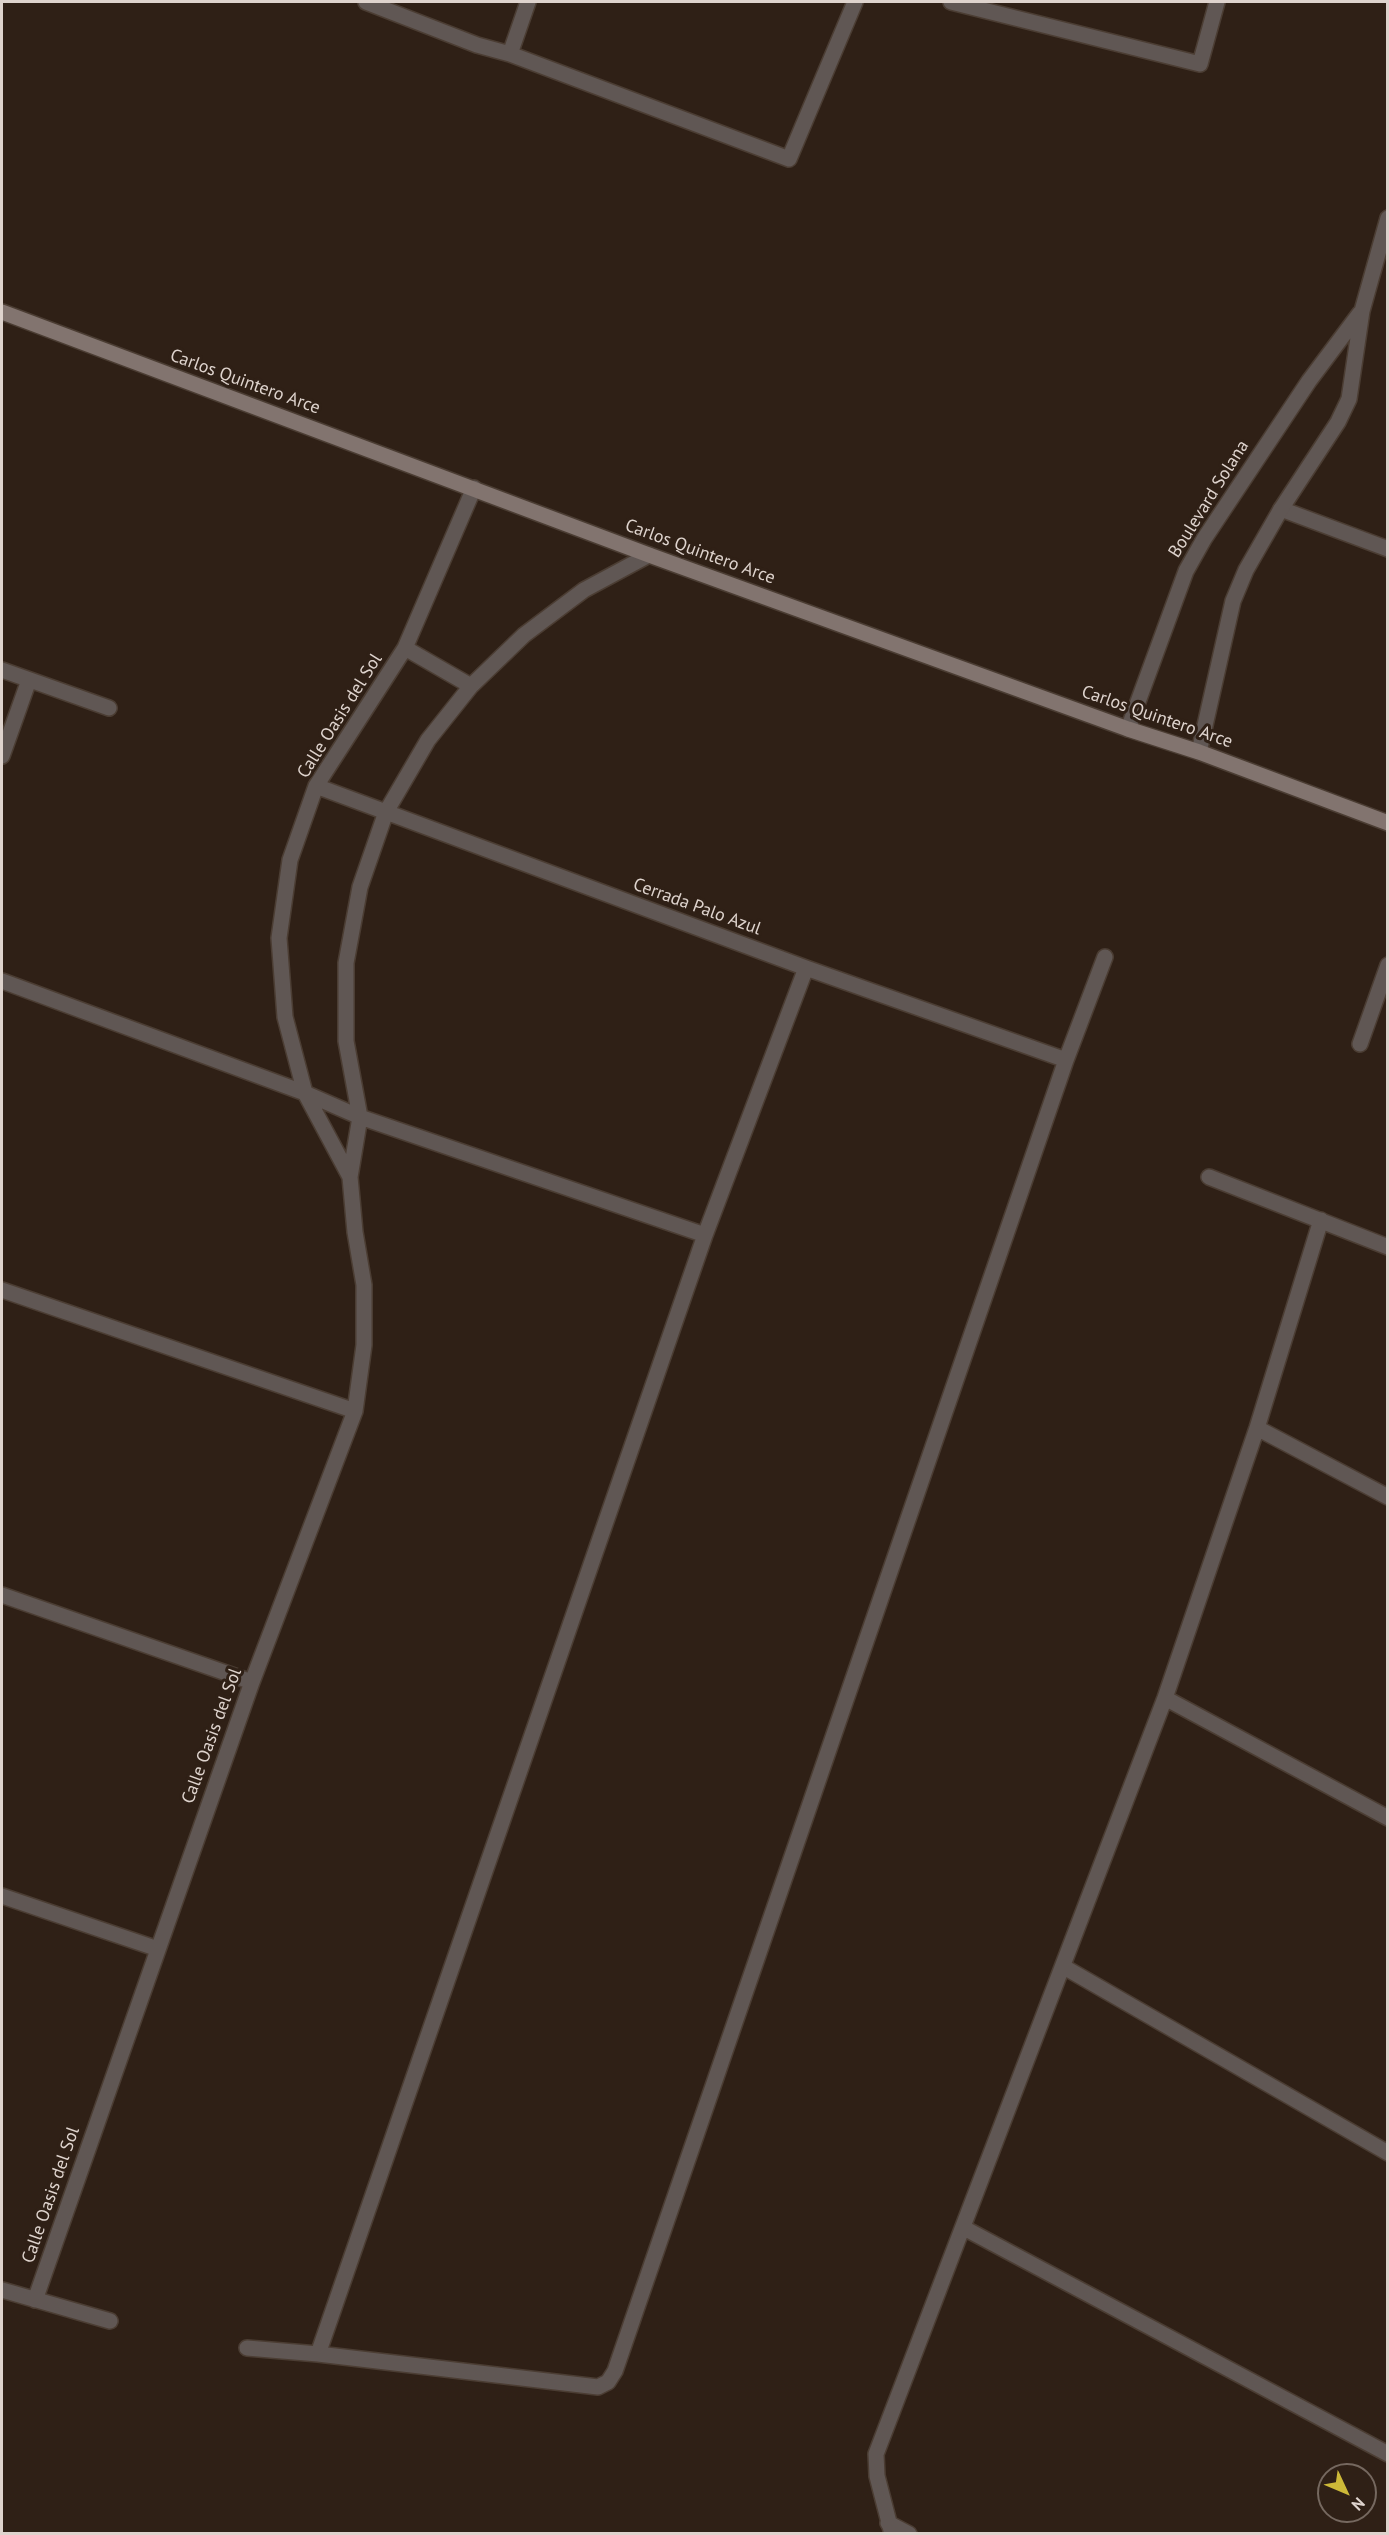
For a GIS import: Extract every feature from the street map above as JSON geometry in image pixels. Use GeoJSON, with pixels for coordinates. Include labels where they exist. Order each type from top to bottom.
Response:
{"type":"FeatureCollection","features":[{"type":"Feature","properties":{"kind":"street"},"geometry":{"type":"LineString","coordinates":[[366,2],[789,159],[855,2]]}},
{"type":"Feature","properties":{"kind":"street"},"geometry":{"type":"LineString","coordinates":[[510,54],[528,2]]}},
{"type":"Feature","properties":{"kind":"street"},"geometry":{"type":"LineString","coordinates":[[951,2],[1200,64],[1217,2]]}},
{"type":"Feature","properties":{"kind":"street","name":"Boulevard Solana"},"geometry":{"type":"LineString","coordinates":[[1199,752],[1233,601],[1246,570],[1281,509],[1338,422],[1349,399],[1362,311],[1388,218]]}},
{"type":"Feature","properties":{"kind":"street","name":"Boulevard Solana"},"geometry":{"type":"LineString","coordinates":[[1128,729],[1186,571],[1204,539],[1309,381],[1362,311]]}},
{"type":"Feature","properties":{"kind":"street","name":"Carlos Quintero Arce"},"geometry":{"type":"LineString","coordinates":[[2,312],[649,555],[1128,729],[1199,752],[1388,823]]}},
{"type":"Feature","properties":{"kind":"street","name":"Calle Oasis del Sol"},"geometry":{"type":"LineString","coordinates":[[350,1177],[305,1093],[285,1017],[279,938],[290,860],[316,786],[405,648],[474,488]]}},
{"type":"Feature","properties":{"kind":"street"},"geometry":{"type":"LineString","coordinates":[[1281,509],[1388,549]]}},
{"type":"Feature","properties":{"kind":"street","name":"Calle Oasis del Sol"},"geometry":{"type":"LineString","coordinates":[[35,2300],[252,1682],[355,1411],[364,1345],[364,1286],[350,1177],[360,1117],[346,1041],[346,963],[360,887],[386,812],[428,740],[471,686],[524,635],[584,590],[649,555]]}},
{"type":"Feature","properties":{"kind":"street"},"geometry":{"type":"LineString","coordinates":[[405,648],[471,686]]}},
{"type":"Feature","properties":{"kind":"street"},"geometry":{"type":"LineString","coordinates":[[2,670],[109,708]]}},
{"type":"Feature","properties":{"kind":"street"},"geometry":{"type":"LineString","coordinates":[[2,756],[29,680]]}},
{"type":"Feature","properties":{"kind":"street","name":"Cerrada Palo Azul"},"geometry":{"type":"LineString","coordinates":[[316,786],[806,968],[1066,1060]]}},
{"type":"Feature","properties":{"kind":"street"},"geometry":{"type":"LineString","coordinates":[[247,2348],[318,2354],[598,2387],[608,2382],[615,2371],[1066,1060],[1105,957]]}},
{"type":"Feature","properties":{"kind":"street"},"geometry":{"type":"LineString","coordinates":[[1360,1044],[1388,965]]}},
{"type":"Feature","properties":{"kind":"street"},"geometry":{"type":"LineString","coordinates":[[318,2354],[705,1235],[806,968]]}},
{"type":"Feature","properties":{"kind":"street"},"geometry":{"type":"LineString","coordinates":[[2,981],[305,1093],[360,1117],[705,1235]]}},
{"type":"Feature","properties":{"kind":"street"},"geometry":{"type":"LineString","coordinates":[[1209,1177],[1388,1246]]}},
{"type":"Feature","properties":{"kind":"street"},"geometry":{"type":"LineString","coordinates":[[909,2534],[890,2528],[877,2476],[876,2454],[1165,1698],[1257,1428],[1321,1220]]}},
{"type":"Feature","properties":{"kind":"street"},"geometry":{"type":"LineString","coordinates":[[2,1290],[355,1411]]}},
{"type":"Feature","properties":{"kind":"street"},"geometry":{"type":"LineString","coordinates":[[1257,1428],[1388,1497]]}},
{"type":"Feature","properties":{"kind":"street"},"geometry":{"type":"LineString","coordinates":[[2,1595],[252,1682]]}},
{"type":"Feature","properties":{"kind":"street"},"geometry":{"type":"LineString","coordinates":[[1165,1698],[1388,1818]]}},
{"type":"Feature","properties":{"kind":"street"},"geometry":{"type":"LineString","coordinates":[[2,1896],[158,1949]]}},
{"type":"Feature","properties":{"kind":"street"},"geometry":{"type":"LineString","coordinates":[[1064,1967],[1388,2153]]}},
{"type":"Feature","properties":{"kind":"street"},"geometry":{"type":"LineString","coordinates":[[964,2228],[1388,2454]]}},
{"type":"Feature","properties":{"kind":"street"},"geometry":{"type":"LineString","coordinates":[[2,2290],[110,2321]]}}]}
